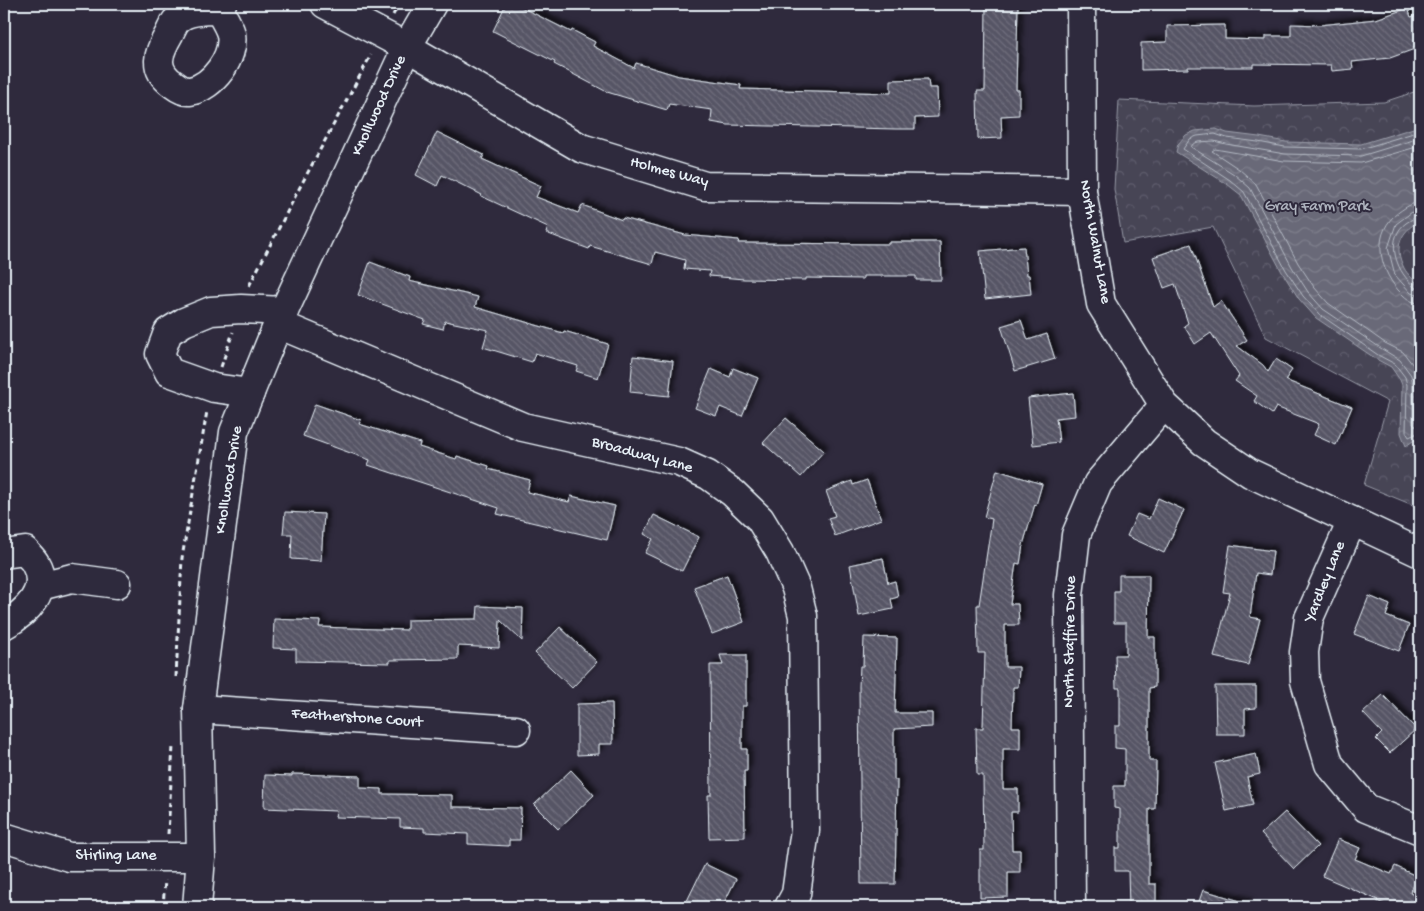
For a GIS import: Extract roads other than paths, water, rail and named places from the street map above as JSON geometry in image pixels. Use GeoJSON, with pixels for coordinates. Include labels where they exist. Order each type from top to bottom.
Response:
{"type":"FeatureCollection","features":[{"type":"Feature","properties":{"kind":"street","name":"Holmes Way"},"geometry":{"type":"LineString","coordinates":[[325,4],[407,47],[581,148],[705,186],[1082,191]]}},
{"type":"Feature","properties":{"kind":"street","name":"Knollwood Drive"},"geometry":{"type":"LineString","coordinates":[[196,907],[201,857],[198,709],[234,432],[281,318],[407,47],[432,4]]}},
{"type":"Feature","properties":{"kind":"street","name":"North Walnut Lane"},"geometry":{"type":"LineString","coordinates":[[1081,4],[1082,191],[1101,304],[1164,405],[1204,442],[1250,473],[1420,553]]}},
{"type":"Feature","properties":{"kind":"street"},"geometry":{"type":"LineString","coordinates":[[250,393],[214,388],[169,372],[160,354],[168,332],[184,322],[211,311],[241,309],[281,318]]}},
{"type":"Feature","properties":{"kind":"street","name":"Broadway Lane"},"geometry":{"type":"LineString","coordinates":[[281,318],[524,427],[679,462],[708,475],[734,492],[760,519],[780,552],[796,588],[803,616],[805,830],[796,894],[789,907]]}},
{"type":"Feature","properties":{"kind":"street","name":"North Staffire Drive"},"geometry":{"type":"LineString","coordinates":[[1071,907],[1069,596],[1076,535],[1098,483],[1164,405]]}},
{"type":"Feature","properties":{"kind":"street","name":"Yardley Lane"},"geometry":{"type":"LineString","coordinates":[[1352,521],[1309,618],[1304,652],[1305,681],[1329,764],[1366,808],[1420,830]]}},
{"type":"Feature","properties":{"kind":"street"},"geometry":{"type":"LineString","coordinates":[[4,554],[25,551],[35,563],[39,574],[40,586],[35,600],[25,610],[4,625]]}},
{"type":"Feature","properties":{"kind":"street"},"geometry":{"type":"LineString","coordinates":[[40,586],[72,578],[117,584]]}},
{"type":"Feature","properties":{"kind":"street","name":"Featherstone Court"},"geometry":{"type":"LineString","coordinates":[[198,709],[516,730]]}},
{"type":"Feature","properties":{"kind":"street","name":"Stirling Lane"},"geometry":{"type":"LineString","coordinates":[[4,837],[70,857],[201,857]]}},
{"type":"Feature","properties":{"kind":"water"},"geometry":{"type":"Polygon","coordinates":[[[1420,126],[1420,220],[1408,229],[1399,246],[1399,253],[1404,268],[1420,286],[1420,436],[1406,446],[1401,433],[1402,385],[1391,367],[1376,359],[1316,318],[1299,299],[1282,272],[1241,195],[1176,152],[1178,144],[1186,135],[1195,131],[1216,129],[1227,133],[1286,142],[1361,144],[1420,126]]]}},
{"type":"Feature","properties":{"kind":"park label","name":"Gray Farm Park"},"geometry":{"type":"Point","coordinates":[1317,207]}}]}
